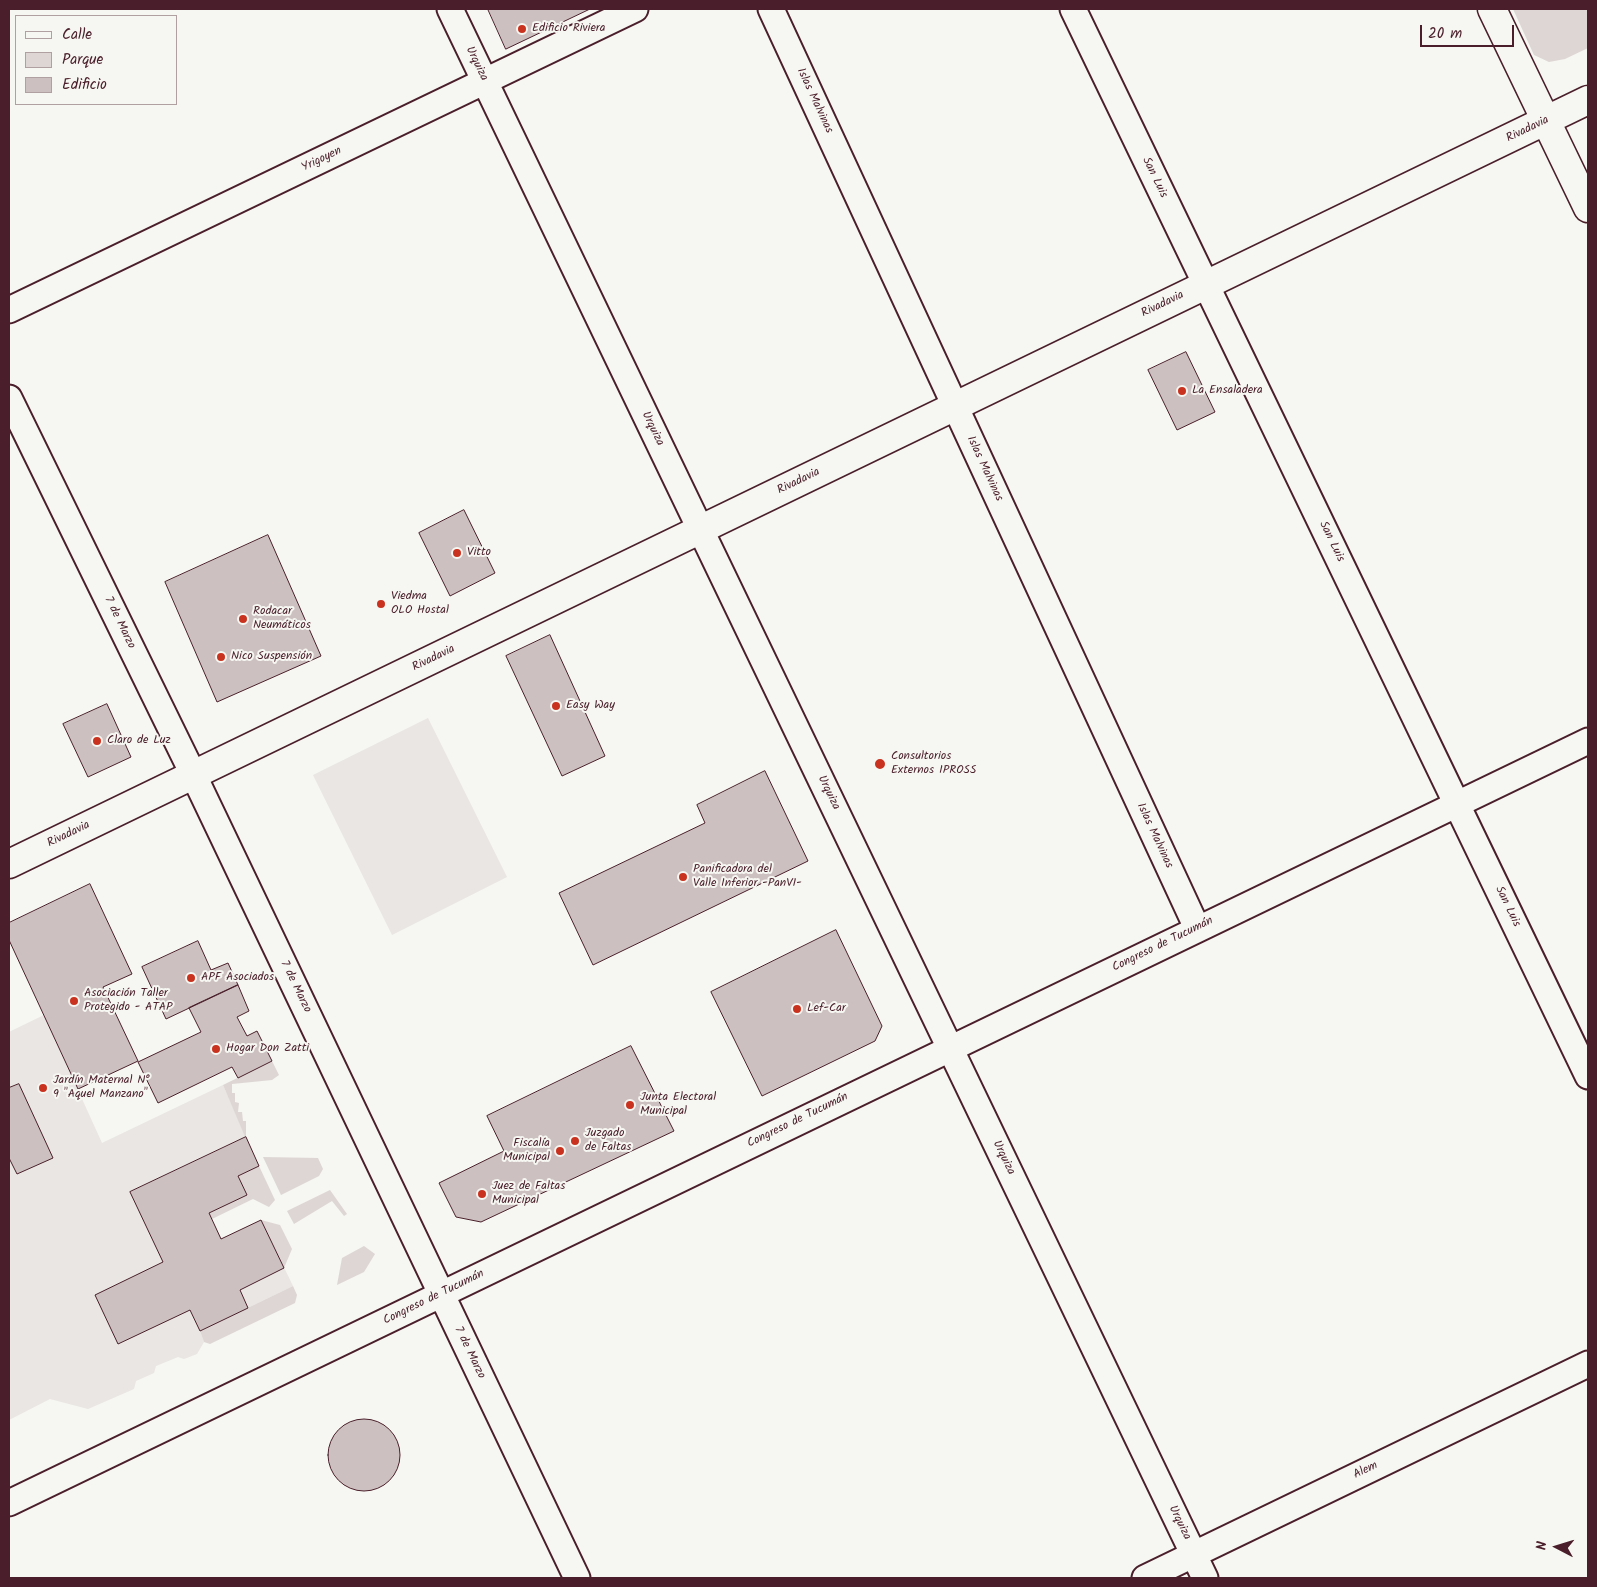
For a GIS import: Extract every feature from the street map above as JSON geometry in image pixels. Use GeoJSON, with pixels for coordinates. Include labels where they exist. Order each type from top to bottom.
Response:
{"type":"FeatureCollection","features":[{"type":"Feature","properties":{"kind":"main road"},"geometry":{"type":"LineString","coordinates":[[1492,9],[1588,208]]}},
{"type":"Feature","properties":{"kind":"main road","name":"Rivadavia"},"geometry":{"type":"LineString","coordinates":[[9,864],[1546,122],[1588,100]]}},
{"type":"Feature","properties":{"kind":"street","name":"Urquiza"},"geometry":{"type":"LineString","coordinates":[[450,9],[1205,1578]]}},
{"type":"Feature","properties":{"kind":"street","name":"Yrigoyen"},"geometry":{"type":"LineString","coordinates":[[9,310],[635,9]]}},
{"type":"Feature","properties":{"kind":"street","name":"Islas Malvinas"},"geometry":{"type":"LineString","coordinates":[[771,9],[1197,928]]}},
{"type":"Feature","properties":{"kind":"street","name":"San Luis"},"geometry":{"type":"LineString","coordinates":[[1073,9],[1588,1076]]}},
{"type":"Feature","properties":{"kind":"street","name":"7 de Marzo"},"geometry":{"type":"LineString","coordinates":[[9,398],[194,776],[577,1578]]}},
{"type":"Feature","properties":{"kind":"street","name":"Congreso de Tucumán"},"geometry":{"type":"LineString","coordinates":[[9,1503],[1197,928],[1588,741]]}},
{"type":"Feature","properties":{"kind":"street","name":"Alem"},"geometry":{"type":"LineString","coordinates":[[1145,1578],[1588,1364]]}},
{"type":"Feature","properties":{"kind":"shaded area"},"geometry":{"type":"Polygon","coordinates":[[[428,718],[507,877],[392,935],[313,775],[428,718]]]}},
{"type":"Feature","properties":{"kind":"shaded area"},"geometry":{"type":"Polygon","coordinates":[[[44,1015],[102,1143],[223,1085],[259,1166],[238,1176],[247,1195],[209,1214],[222,1239],[261,1220],[293,1286],[200,1331],[204,1342],[197,1354],[184,1359],[178,1357],[156,1366],[154,1373],[136,1381],[134,1389],[88,1409],[50,1399],[9,1420],[9,1032],[44,1015]]]}},
{"type":"Feature","properties":{"kind":"green space"},"geometry":{"type":"Polygon","coordinates":[[[1513,9],[1588,9],[1588,48],[1565,59],[1549,62],[1534,55],[1513,9]]]}},
{"type":"Feature","properties":{"kind":"green space"},"geometry":{"type":"Polygon","coordinates":[[[272,1061],[279,1075],[272,1080],[232,1084],[235,1102],[239,1103],[238,1112],[242,1112],[243,1121],[246,1121],[246,1139],[223,1085],[272,1061]]]}},
{"type":"Feature","properties":{"kind":"green space"},"geometry":{"type":"Polygon","coordinates":[[[263,1157],[318,1158],[323,1169],[319,1176],[281,1195],[263,1157]]]}},
{"type":"Feature","properties":{"kind":"green space"},"geometry":{"type":"Polygon","coordinates":[[[259,1166],[275,1200],[269,1207],[253,1199],[212,1219],[209,1213],[247,1195],[238,1176],[259,1166]]]}},
{"type":"Feature","properties":{"kind":"green space"},"geometry":{"type":"Polygon","coordinates":[[[330,1190],[347,1214],[344,1216],[332,1201],[294,1224],[287,1211],[330,1190]]]}},
{"type":"Feature","properties":{"kind":"green space"},"geometry":{"type":"Polygon","coordinates":[[[261,1220],[280,1225],[292,1249],[284,1268],[261,1220]]]}},
{"type":"Feature","properties":{"kind":"green space"},"geometry":{"type":"Polygon","coordinates":[[[364,1246],[375,1254],[364,1272],[337,1285],[342,1258],[364,1246]]]}},
{"type":"Feature","properties":{"kind":"green space"},"geometry":{"type":"Polygon","coordinates":[[[293,1286],[297,1295],[295,1303],[210,1344],[204,1342],[200,1331],[293,1286]]]}},
{"type":"Feature","properties":{"kind":"building","name":"Edificio Riviera"},"geometry":{"type":"Polygon","coordinates":[[[488,9],[590,9],[506,49],[488,9]]]}},
{"type":"Feature","properties":{"kind":"building","name":"La Ensaladera"},"geometry":{"type":"Polygon","coordinates":[[[1186,352],[1215,412],[1177,430],[1148,370],[1186,352]]]}},
{"type":"Feature","properties":{"kind":"building","name":"Vitto"},"geometry":{"type":"Polygon","coordinates":[[[464,510],[495,573],[450,596],[419,533],[464,510]]]}},
{"type":"Feature","properties":{"kind":"building","name":"Rodacar Neumáticos"},"geometry":{"type":"Polygon","coordinates":[[[268,535],[321,656],[217,702],[165,582],[268,535]]]}},
{"type":"Feature","properties":{"kind":"building","name":"Easy Way"},"geometry":{"type":"Polygon","coordinates":[[[550,635],[605,756],[562,776],[506,656],[550,635]]]}},
{"type":"Feature","properties":{"kind":"building","name":"Claro de Luz"},"geometry":{"type":"Polygon","coordinates":[[[107,704],[131,757],[88,777],[63,724],[107,704]]]}},
{"type":"Feature","properties":{"kind":"building","name":"Panificadora del Valle Inferior -PanVI-"},"geometry":{"type":"Polygon","coordinates":[[[765,771],[808,861],[593,965],[559,893],[705,823],[697,805],[765,771]]]}},
{"type":"Feature","properties":{"kind":"building","name":"Asociación Taller Protegido - ATAP"},"geometry":{"type":"Polygon","coordinates":[[[90,884],[132,974],[103,987],[138,1061],[78,1089],[9,940],[9,923],[90,884]]]}},
{"type":"Feature","properties":{"kind":"building","name":"Lef-Car"},"geometry":{"type":"Polygon","coordinates":[[[836,930],[882,1026],[875,1041],[762,1096],[711,992],[836,930]]]}},
{"type":"Feature","properties":{"kind":"building","name":"APF Asociados"},"geometry":{"type":"Polygon","coordinates":[[[198,941],[211,970],[228,963],[238,985],[166,1019],[142,967],[198,941]]]}},
{"type":"Feature","properties":{"kind":"building","name":"Hogar Don Zatti"},"geometry":{"type":"Polygon","coordinates":[[[238,985],[249,1011],[237,1017],[247,1036],[257,1031],[272,1061],[238,1078],[232,1067],[158,1103],[138,1062],[201,1032],[189,1008],[238,985]]]}},
{"type":"Feature","properties":{"kind":"building","name":"Juzgado de Faltas"},"geometry":{"type":"Polygon","coordinates":[[[631,1046],[674,1131],[481,1222],[456,1217],[439,1183],[504,1151],[487,1116],[631,1046]]]}},
{"type":"Feature","properties":{"kind":"building","name":"Jardín Maternal N° 9 \"Aquel Manzano\""},"geometry":{"type":"Polygon","coordinates":[[[19,1084],[53,1158],[17,1174],[9,1158],[9,1088],[19,1084]]]}},
{"type":"Feature","properties":{"kind":"building"},"geometry":{"type":"Polygon","coordinates":[[[246,1137],[259,1166],[238,1176],[247,1195],[209,1213],[221,1239],[261,1220],[284,1268],[240,1290],[248,1308],[200,1331],[190,1310],[118,1344],[95,1295],[163,1262],[130,1192],[246,1137]]]}},
{"type":"Feature","properties":{"kind":"building"},"geometry":{"type":"Polygon","coordinates":[[[364,1419],[378,1422],[390,1429],[397,1441],[400,1455],[397,1469],[390,1481],[378,1488],[364,1491],[350,1488],[338,1481],[331,1469],[328,1455],[331,1441],[338,1429],[350,1422],[364,1419]]]}},
{"type":"Feature","properties":{"kind":"place","name":"Edificio Riviera"},"geometry":{"type":"Point","coordinates":[522,29]}},
{"type":"Feature","properties":{"kind":"place","name":"La Ensaladera"},"geometry":{"type":"Point","coordinates":[1182,391]}},
{"type":"Feature","properties":{"kind":"place","name":"Vitto"},"geometry":{"type":"Point","coordinates":[457,553]}},
{"type":"Feature","properties":{"kind":"place","name":"Viedma OLO Hostal"},"geometry":{"type":"Point","coordinates":[381,604]}},
{"type":"Feature","properties":{"kind":"place","name":"Rodacar Neumáticos"},"geometry":{"type":"Point","coordinates":[243,619]}},
{"type":"Feature","properties":{"kind":"place","name":"Nico Suspensión"},"geometry":{"type":"Point","coordinates":[221,657]}},
{"type":"Feature","properties":{"kind":"place","name":"Easy Way"},"geometry":{"type":"Point","coordinates":[556,706]}},
{"type":"Feature","properties":{"kind":"place","name":"Claro de Luz"},"geometry":{"type":"Point","coordinates":[97,741]}},
{"type":"Feature","properties":{"kind":"place","name":"Consultorios Externos IPROSS"},"geometry":{"type":"Point","coordinates":[880,764]}},
{"type":"Feature","properties":{"kind":"place","name":"Panificadora del Valle Inferior -PanVI-"},"geometry":{"type":"Point","coordinates":[683,877]}},
{"type":"Feature","properties":{"kind":"place","name":"APF Asociados"},"geometry":{"type":"Point","coordinates":[191,978]}},
{"type":"Feature","properties":{"kind":"place","name":"Asociación Taller Protegido - ATAP"},"geometry":{"type":"Point","coordinates":[74,1001]}},
{"type":"Feature","properties":{"kind":"place","name":"Lef-Car"},"geometry":{"type":"Point","coordinates":[797,1009]}},
{"type":"Feature","properties":{"kind":"place","name":"Hogar Don Zatti"},"geometry":{"type":"Point","coordinates":[216,1049]}},
{"type":"Feature","properties":{"kind":"place","name":"Jardín Maternal N° 9 \"Aquel Manzano\""},"geometry":{"type":"Point","coordinates":[43,1088]}},
{"type":"Feature","properties":{"kind":"place","name":"Junta Electoral Municipal"},"geometry":{"type":"Point","coordinates":[630,1105]}},
{"type":"Feature","properties":{"kind":"place","name":"Juzgado de Faltas"},"geometry":{"type":"Point","coordinates":[575,1141]}},
{"type":"Feature","properties":{"kind":"place","name":"Fiscalía Municipal"},"geometry":{"type":"Point","coordinates":[560,1151]}},
{"type":"Feature","properties":{"kind":"place","name":"Juez de Faltas Municipal"},"geometry":{"type":"Point","coordinates":[482,1194]}}]}
